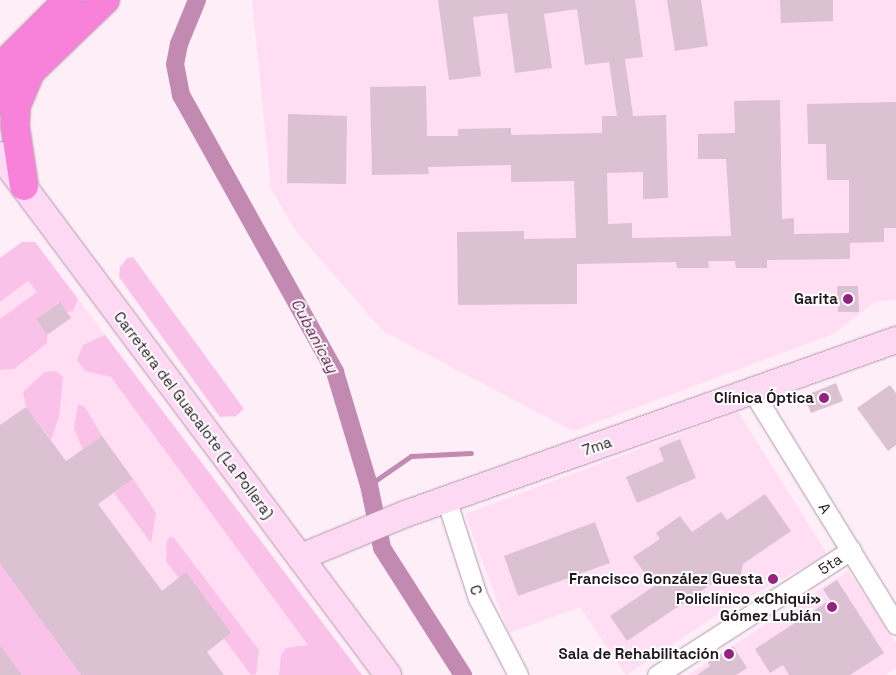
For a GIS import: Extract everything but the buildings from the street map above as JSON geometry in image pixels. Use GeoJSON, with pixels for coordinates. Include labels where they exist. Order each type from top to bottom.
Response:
{"type":"FeatureCollection","features":[{"type":"Feature","properties":{"kind":"highway"},"geometry":{"type":"LineString","coordinates":[[0,101],[18,56],[68,0]]}},
{"type":"Feature","properties":{"kind":"highway"},"geometry":{"type":"LineString","coordinates":[[0,68],[105,0]]}},
{"type":"Feature","properties":{"kind":"highway"},"geometry":{"type":"LineString","coordinates":[[12,181],[18,56]]}},
{"type":"Feature","properties":{"kind":"main road","name":"Carretera del Guacalote (La Pollera)"},"geometry":{"type":"LineString","coordinates":[[0,155],[12,181],[301,557],[388,675]]}},
{"type":"Feature","properties":{"kind":"main road","name":"7ma"},"geometry":{"type":"LineString","coordinates":[[301,557],[446,499],[896,340]]}},
{"type":"Feature","properties":{"kind":"street","name":"A"},"geometry":{"type":"LineString","coordinates":[[753,392],[896,624]]}},
{"type":"Feature","properties":{"kind":"street","name":"C"},"geometry":{"type":"LineString","coordinates":[[446,499],[478,598],[518,675]]}},
{"type":"Feature","properties":{"kind":"street","name":"5ta"},"geometry":{"type":"LineString","coordinates":[[657,675],[851,550]]}},
{"type":"Feature","properties":{"kind":"shaded area"},"geometry":{"type":"Polygon","coordinates":[[[252,0],[896,0],[896,300],[876,301],[833,334],[573,431],[383,331],[296,231],[271,189],[252,0]]]}},
{"type":"Feature","properties":{"kind":"shaded area"},"geometry":{"type":"Polygon","coordinates":[[[22,242],[35,242],[362,675],[0,675],[0,258],[22,242]]]}},
{"type":"Feature","properties":{"kind":"shaded area"},"geometry":{"type":"Polygon","coordinates":[[[22,242],[35,242],[78,299],[73,311],[67,312],[59,302],[36,319],[47,335],[47,343],[14,369],[0,370],[0,319],[37,292],[28,281],[0,302],[0,258],[22,242]]]}},
{"type":"Feature","properties":{"kind":"shaded area"},"geometry":{"type":"Polygon","coordinates":[[[133,257],[244,409],[236,416],[220,417],[119,277],[120,267],[127,258],[133,257]]]}},
{"type":"Feature","properties":{"kind":"shaded area"},"geometry":{"type":"Polygon","coordinates":[[[105,335],[362,675],[279,675],[281,655],[286,648],[308,645],[111,377],[85,371],[77,360],[83,345],[105,335]]]}},
{"type":"Feature","properties":{"kind":"shaded area"},"geometry":{"type":"Polygon","coordinates":[[[56,371],[63,377],[59,417],[51,440],[26,407],[23,392],[45,372],[56,371]]]}},
{"type":"Feature","properties":{"kind":"shaded area"},"geometry":{"type":"Polygon","coordinates":[[[78,404],[85,407],[102,436],[83,450],[74,429],[78,404]]]}},
{"type":"Feature","properties":{"kind":"shaded area"},"geometry":{"type":"Polygon","coordinates":[[[738,412],[827,554],[717,615],[626,675],[580,607],[509,633],[465,514],[738,412]]]}},
{"type":"Feature","properties":{"kind":"shaded area"},"geometry":{"type":"Polygon","coordinates":[[[133,479],[156,513],[151,543],[114,493],[133,479]]]}},
{"type":"Feature","properties":{"kind":"shaded area"},"geometry":{"type":"Polygon","coordinates":[[[170,537],[174,538],[259,650],[256,674],[251,675],[166,561],[167,540],[170,537]]]}},
{"type":"Feature","properties":{"kind":"shaded area"},"geometry":{"type":"Polygon","coordinates":[[[0,564],[81,675],[22,675],[0,645],[0,564]]]}},
{"type":"Feature","properties":{"kind":"shaded area","name":"Policlínico «Chiqui» Gómez Lubián"},"geometry":{"type":"Polygon","coordinates":[[[848,571],[896,643],[896,668],[885,675],[688,675],[848,571]]]}},
{"type":"Feature","properties":{"kind":"waterway","name":"Cubanicay"},"geometry":{"type":"LineString","coordinates":[[197,0],[179,44],[175,64],[181,95],[335,372],[369,485],[382,548],[463,675]]}},
{"type":"Feature","properties":{"kind":"waterway"},"geometry":{"type":"LineString","coordinates":[[369,485],[411,456],[471,453]]}},
{"type":"Feature","properties":{"kind":"place","name":"Garita"},"geometry":{"type":"Point","coordinates":[848,299]}},
{"type":"Feature","properties":{"kind":"place","name":"Clínica Óptica"},"geometry":{"type":"Point","coordinates":[824,398]}},
{"type":"Feature","properties":{"kind":"place","name":"Francisco González Guesta"},"geometry":{"type":"Point","coordinates":[773,579]}},
{"type":"Feature","properties":{"kind":"place","name":"Policlínico «Chiqui» Gómez Lubián"},"geometry":{"type":"Point","coordinates":[832,607]}},
{"type":"Feature","properties":{"kind":"place","name":"Sala de Rehabilitación"},"geometry":{"type":"Point","coordinates":[729,654]}}]}
